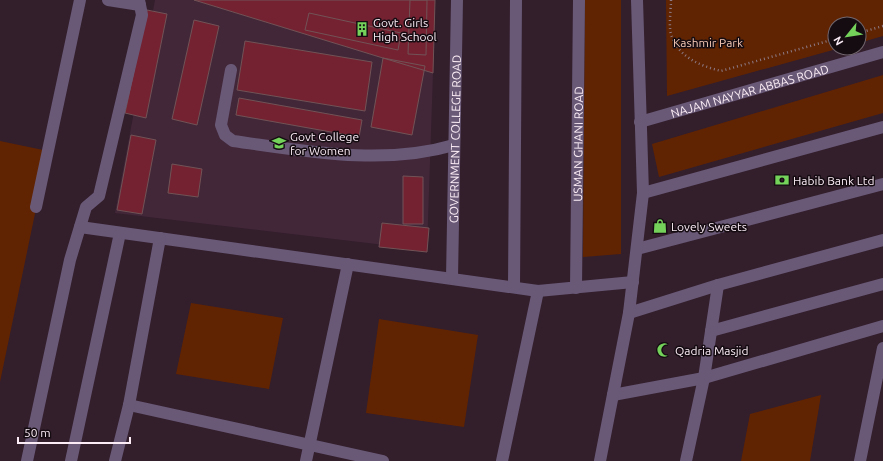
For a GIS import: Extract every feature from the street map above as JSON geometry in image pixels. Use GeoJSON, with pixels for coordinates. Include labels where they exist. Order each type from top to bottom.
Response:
{"type":"FeatureCollection","features":[{"type":"Feature","properties":{"kind":"street"},"geometry":{"type":"LineString","coordinates":[[36,207],[80,0]]}},
{"type":"Feature","properties":{"kind":"street"},"geometry":{"type":"LineString","coordinates":[[27,461],[70,260],[86,207],[99,196],[142,15],[139,2],[108,0]]}},
{"type":"Feature","properties":{"kind":"street","name":"GOVERNMENT COLLEGE ROAD"},"geometry":{"type":"LineString","coordinates":[[452,278],[456,0]]}},
{"type":"Feature","properties":{"kind":"street"},"geometry":{"type":"LineString","coordinates":[[514,287],[516,0]]}},
{"type":"Feature","properties":{"kind":"street","name":"USMAN GHANI ROAD"},"geometry":{"type":"LineString","coordinates":[[576,288],[579,0]]}},
{"type":"Feature","properties":{"kind":"street"},"geometry":{"type":"LineString","coordinates":[[600,461],[629,313],[643,193],[637,0]]}},
{"type":"Feature","properties":{"kind":"street","name":"NAJAM NAYYAR ABBAS ROAD"},"geometry":{"type":"LineString","coordinates":[[640,122],[883,52]]}},
{"type":"Feature","properties":{"kind":"street"},"geometry":{"type":"LineString","coordinates":[[231,70],[221,125],[225,135],[233,141],[343,155],[429,152],[454,145]]}},
{"type":"Feature","properties":{"kind":"street"},"geometry":{"type":"LineString","coordinates":[[643,193],[883,127]]}},
{"type":"Feature","properties":{"kind":"street"},"geometry":{"type":"LineString","coordinates":[[637,250],[883,184]]}},
{"type":"Feature","properties":{"kind":"street"},"geometry":{"type":"LineString","coordinates":[[80,227],[538,291],[633,282]]}},
{"type":"Feature","properties":{"kind":"street"},"geometry":{"type":"LineString","coordinates":[[71,461],[120,233]]}},
{"type":"Feature","properties":{"kind":"street"},"geometry":{"type":"LineString","coordinates":[[115,461],[129,405],[160,238]]}},
{"type":"Feature","properties":{"kind":"street"},"geometry":{"type":"LineString","coordinates":[[629,313],[718,285],[883,240]]}},
{"type":"Feature","properties":{"kind":"street"},"geometry":{"type":"LineString","coordinates":[[306,461],[348,264]]}},
{"type":"Feature","properties":{"kind":"street"},"geometry":{"type":"LineString","coordinates":[[711,331],[883,284]]}},
{"type":"Feature","properties":{"kind":"street"},"geometry":{"type":"LineString","coordinates":[[686,461],[704,378],[718,285]]}},
{"type":"Feature","properties":{"kind":"street"},"geometry":{"type":"LineString","coordinates":[[502,461],[538,291]]}},
{"type":"Feature","properties":{"kind":"street"},"geometry":{"type":"LineString","coordinates":[[613,395],[704,378],[883,326]]}},
{"type":"Feature","properties":{"kind":"street"},"geometry":{"type":"LineString","coordinates":[[860,461],[883,348]]}},
{"type":"Feature","properties":{"kind":"street"},"geometry":{"type":"LineString","coordinates":[[129,405],[383,461]]}},
{"type":"Feature","properties":{"kind":"path"},"geometry":{"type":"LineString","coordinates":[[671,0],[671,36],[682,53],[703,66],[721,71],[827,41]]}},
{"type":"Feature","properties":{"kind":"path"},"geometry":{"type":"LineString","coordinates":[[867,31],[883,26]]}},
{"type":"Feature","properties":{"kind":"shaded area","name":"Govt College for Women"},"geometry":{"type":"Polygon","coordinates":[[[155,0],[194,0],[433,73],[427,250],[115,213],[155,0]]]}},
{"type":"Feature","properties":{"kind":"green space"},"geometry":{"type":"Polygon","coordinates":[[[585,0],[621,0],[621,254],[583,257],[585,0]]]}},
{"type":"Feature","properties":{"kind":"green space","name":"Kashmir Park"},"geometry":{"type":"Polygon","coordinates":[[[666,0],[883,0],[883,36],[867,41],[867,16],[827,16],[827,52],[667,96],[666,0]]]}},
{"type":"Feature","properties":{"kind":"green space"},"geometry":{"type":"Polygon","coordinates":[[[883,75],[883,113],[659,177],[652,144],[883,75]]]}},
{"type":"Feature","properties":{"kind":"green space"},"geometry":{"type":"Polygon","coordinates":[[[0,141],[48,151],[0,382],[0,141]]]}},
{"type":"Feature","properties":{"kind":"green space"},"geometry":{"type":"Polygon","coordinates":[[[191,303],[283,318],[269,389],[176,374],[191,303]]]}},
{"type":"Feature","properties":{"kind":"green space"},"geometry":{"type":"Polygon","coordinates":[[[379,319],[478,335],[464,427],[366,413],[379,319]]]}},
{"type":"Feature","properties":{"kind":"green space"},"geometry":{"type":"Polygon","coordinates":[[[821,395],[810,461],[741,461],[750,414],[821,395]]]}},
{"type":"Feature","properties":{"kind":"building","name":"Govt. Girls High School"},"geometry":{"type":"Polygon","coordinates":[[[194,0],[435,0],[433,73],[383,58],[194,0]]]}},
{"type":"Feature","properties":{"kind":"building"},"geometry":{"type":"Polygon","coordinates":[[[410,0],[427,0],[426,55],[408,54],[410,0]]]}},
{"type":"Feature","properties":{"kind":"building"},"geometry":{"type":"Polygon","coordinates":[[[147,10],[167,14],[146,118],[125,113],[147,10]]]}},
{"type":"Feature","properties":{"kind":"building"},"geometry":{"type":"Polygon","coordinates":[[[309,13],[401,33],[398,50],[305,30],[309,13]]]}},
{"type":"Feature","properties":{"kind":"building"},"geometry":{"type":"Polygon","coordinates":[[[194,20],[219,26],[197,125],[172,119],[194,20]]]}},
{"type":"Feature","properties":{"kind":"building"},"geometry":{"type":"Polygon","coordinates":[[[245,41],[372,62],[365,111],[237,90],[245,41]]]}},
{"type":"Feature","properties":{"kind":"building"},"geometry":{"type":"Polygon","coordinates":[[[383,58],[425,66],[412,135],[371,127],[383,58]]]}},
{"type":"Feature","properties":{"kind":"building"},"geometry":{"type":"Polygon","coordinates":[[[239,98],[362,120],[359,137],[236,115],[239,98]]]}},
{"type":"Feature","properties":{"kind":"building"},"geometry":{"type":"Polygon","coordinates":[[[131,135],[156,140],[142,214],[117,210],[131,135]]]}},
{"type":"Feature","properties":{"kind":"building"},"geometry":{"type":"Polygon","coordinates":[[[172,164],[202,169],[198,197],[168,193],[172,164]]]}},
{"type":"Feature","properties":{"kind":"building"},"geometry":{"type":"Polygon","coordinates":[[[403,176],[423,177],[423,224],[403,224],[403,176]]]}},
{"type":"Feature","properties":{"kind":"building"},"geometry":{"type":"Polygon","coordinates":[[[382,223],[429,228],[427,252],[379,247],[382,223]]]}},
{"type":"Feature","properties":{"kind":"place","name":"Govt. Girls High School"},"geometry":{"type":"Point","coordinates":[362,29]}},
{"type":"Feature","properties":{"kind":"place","name":"Govt College for Women"},"geometry":{"type":"Point","coordinates":[279,143]}},
{"type":"Feature","properties":{"kind":"place","name":"Habib Bank Ltd"},"geometry":{"type":"Point","coordinates":[782,180]}},
{"type":"Feature","properties":{"kind":"place","name":"Lovely Sweets"},"geometry":{"type":"Point","coordinates":[660,226]}},
{"type":"Feature","properties":{"kind":"place","name":"Qadria Masjid"},"geometry":{"type":"Point","coordinates":[664,350]}}]}
